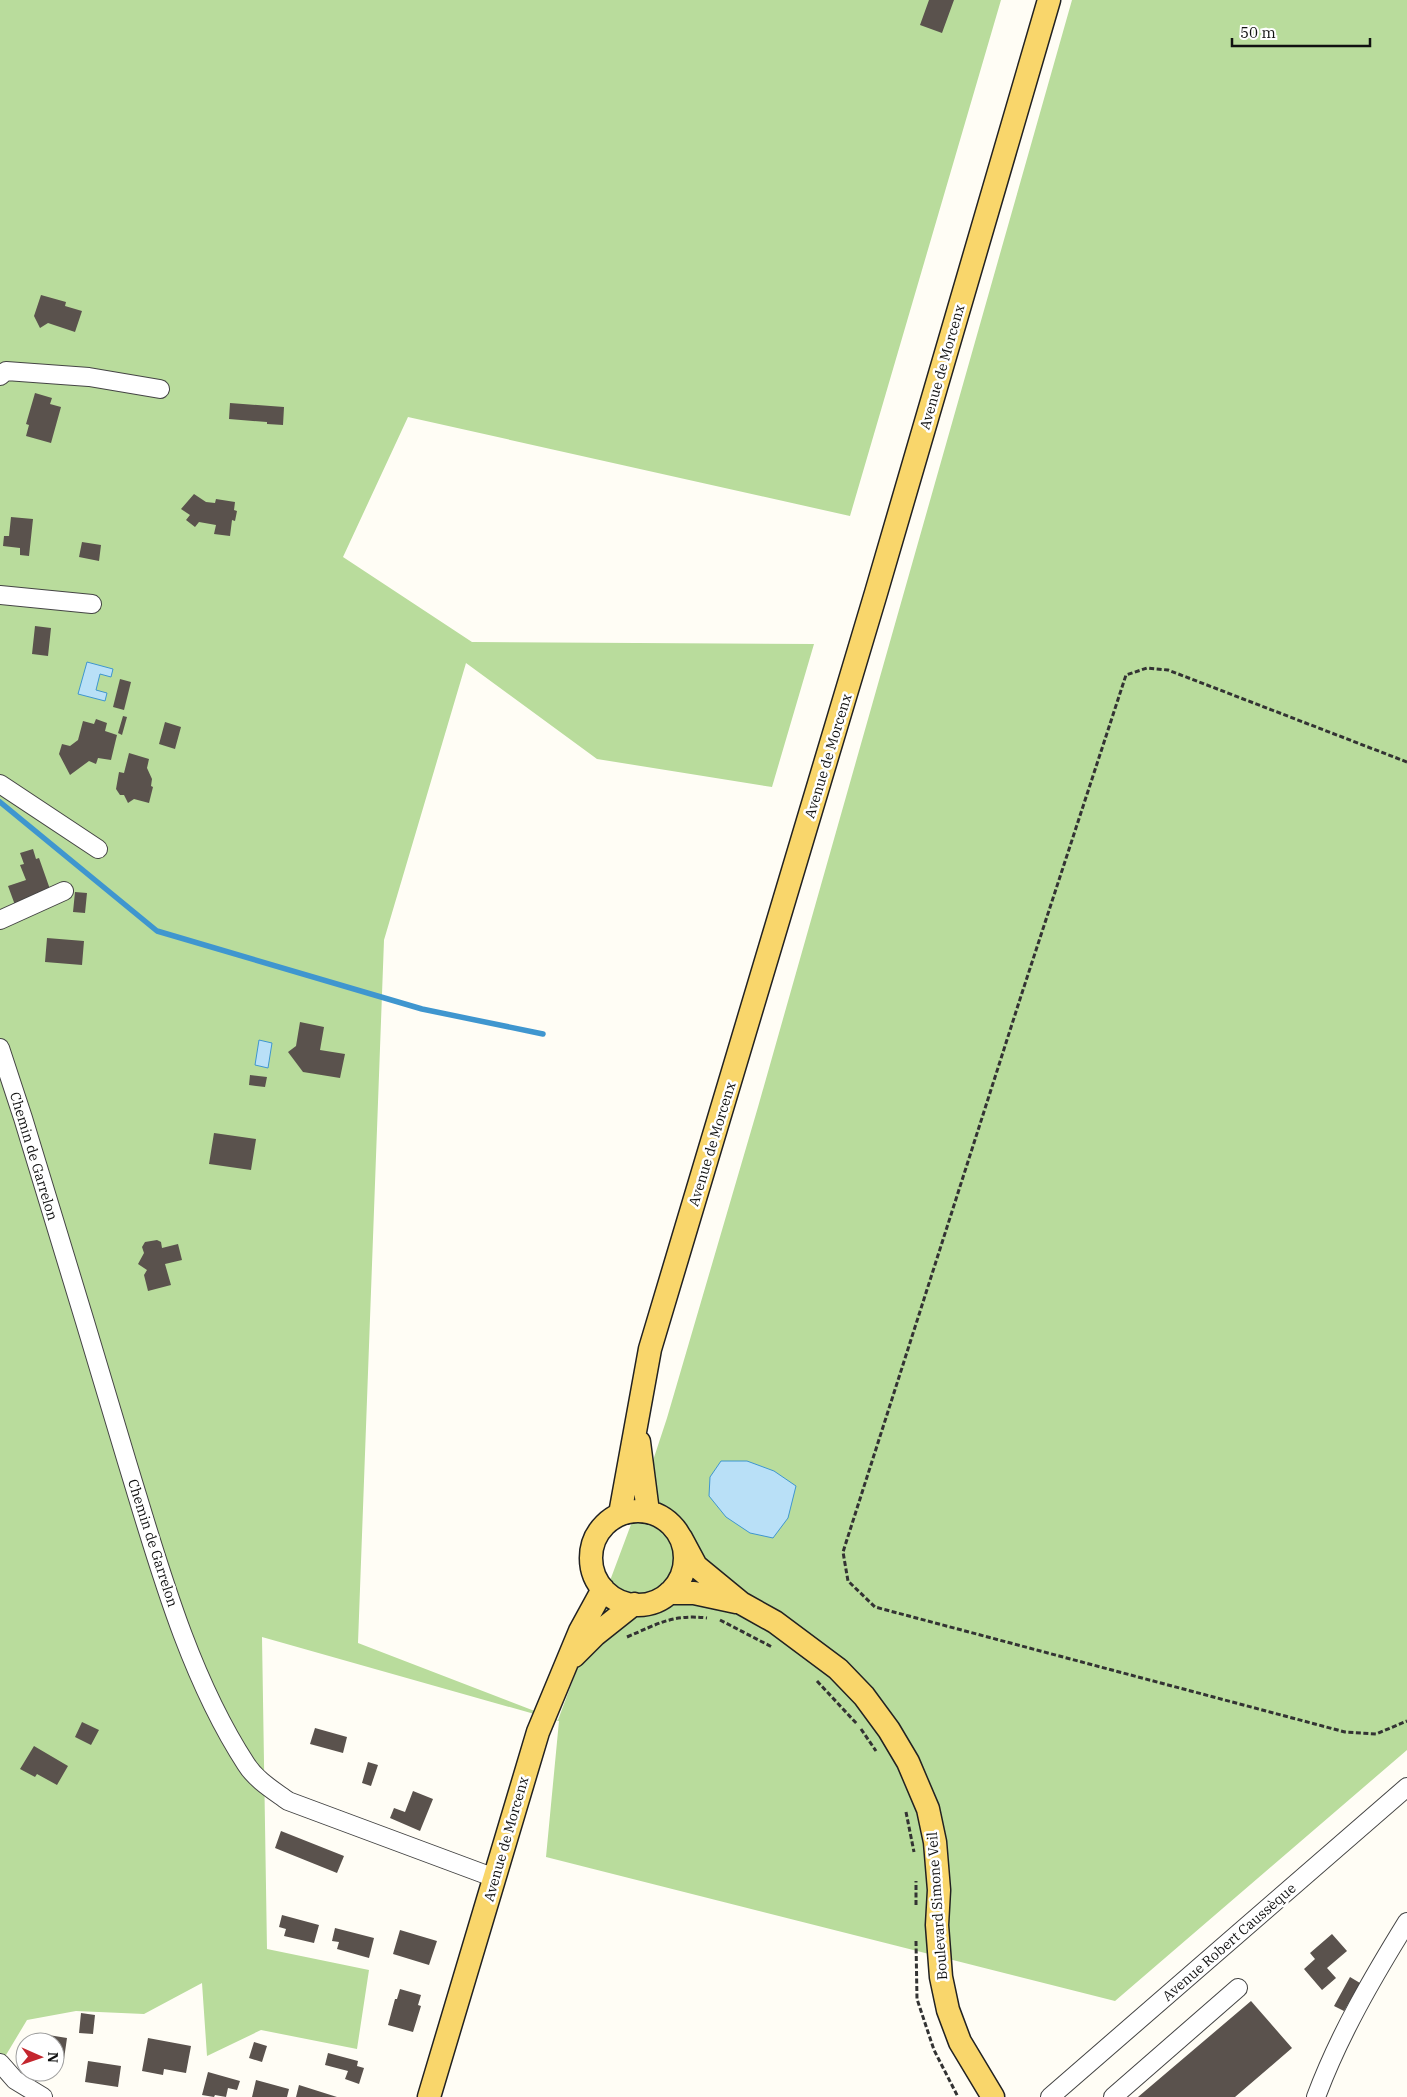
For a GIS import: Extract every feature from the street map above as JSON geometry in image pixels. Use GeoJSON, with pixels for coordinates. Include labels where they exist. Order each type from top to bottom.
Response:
{"type":"FeatureCollection","features":[{"type":"Feature","properties":{"kind":"main road","name":"Avenue de Morcenx"},"geometry":{"type":"LineString","coordinates":[[620,1514],[650,1349],[879,584],[1050,0]]}},
{"type":"Feature","properties":{"kind":"main road"},"geometry":{"type":"LineString","coordinates":[[636,1421],[648,1512]]}},
{"type":"Feature","properties":{"kind":"main road"},"geometry":{"type":"LineString","coordinates":[[681,1538],[685,1552],[684,1568],[678,1581],[669,1593],[658,1600],[646,1604],[634,1604],[612,1596],[603,1589],[595,1576],[592,1562],[592,1547],[598,1534],[608,1522],[620,1514],[634,1511],[648,1512],[662,1517],[673,1526],[681,1538],[696,1566],[742,1603]]}},
{"type":"Feature","properties":{"kind":"main road","name":"Avenue de Morcenx"},"geometry":{"type":"LineString","coordinates":[[429,2097],[538,1732],[580,1631],[603,1589]]}},
{"type":"Feature","properties":{"kind":"main road"},"geometry":{"type":"LineString","coordinates":[[669,1593],[694,1593],[742,1603]]}},
{"type":"Feature","properties":{"kind":"main road","name":"Boulevard Simone Veil"},"geometry":{"type":"LineString","coordinates":[[742,1603],[782,1627],[838,1669],[864,1696],[889,1730],[908,1762],[928,1809],[935,1842],[938,1890],[937,1925],[941,1977],[948,2010],[960,2042],[993,2097]]}},
{"type":"Feature","properties":{"kind":"main road"},"geometry":{"type":"LineString","coordinates":[[568,1662],[595,1635],[634,1604]]}},
{"type":"Feature","properties":{"kind":"street"},"geometry":{"type":"LineString","coordinates":[[0,376],[6,371],[80,377],[160,389]]}},
{"type":"Feature","properties":{"kind":"street"},"geometry":{"type":"LineString","coordinates":[[0,595],[92,604]]}},
{"type":"Feature","properties":{"kind":"street"},"geometry":{"type":"LineString","coordinates":[[0,784],[98,849]]}},
{"type":"Feature","properties":{"kind":"street"},"geometry":{"type":"LineString","coordinates":[[0,920],[64,891]]}},
{"type":"Feature","properties":{"kind":"street","name":"Chemin de Garrelon"},"geometry":{"type":"LineString","coordinates":[[0,1048],[23,1118],[161,1574],[201,1680],[216,1714],[247,1766],[266,1786],[288,1801],[495,1878]]}},
{"type":"Feature","properties":{"kind":"street","name":"Avenue Robert Caussèque"},"geometry":{"type":"LineString","coordinates":[[1057,2095],[1407,1787]]}},
{"type":"Feature","properties":{"kind":"street"},"geometry":{"type":"LineString","coordinates":[[1316,2097],[1372,1979],[1407,1922]]}},
{"type":"Feature","properties":{"kind":"street"},"geometry":{"type":"LineString","coordinates":[[1113,2097],[1238,1988]]}},
{"type":"Feature","properties":{"kind":"street"},"geometry":{"type":"LineString","coordinates":[[0,2063],[15,2080],[43,2097]]}},
{"type":"Feature","properties":{"kind":"path"},"geometry":{"type":"LineString","coordinates":[[1407,762],[1168,670],[1147,668],[1126,675],[843,1552],[848,1581],[874,1607],[1345,1732],[1376,1734],[1407,1721]]}},
{"type":"Feature","properties":{"kind":"path"},"geometry":{"type":"LineString","coordinates":[[625,1637],[664,1620],[689,1616],[708,1618]]}},
{"type":"Feature","properties":{"kind":"path"},"geometry":{"type":"LineString","coordinates":[[718,1619],[779,1651]]}},
{"type":"Feature","properties":{"kind":"path"},"geometry":{"type":"LineString","coordinates":[[810,1675],[857,1723],[878,1754]]}},
{"type":"Feature","properties":{"kind":"path"},"geometry":{"type":"LineString","coordinates":[[905,1808],[914,1855]]}},
{"type":"Feature","properties":{"kind":"path"},"geometry":{"type":"LineString","coordinates":[[916,1873],[916,1910]]}},
{"type":"Feature","properties":{"kind":"path"},"geometry":{"type":"LineString","coordinates":[[916,1937],[917,1999],[934,2050],[958,2097]]}},
{"type":"Feature","properties":{"kind":"green space"},"geometry":{"type":"Polygon","coordinates":[[[0,0],[1001,0],[850,516],[408,417],[343,557],[472,642],[814,644],[772,787],[597,759],[466,663],[384,940],[358,1643],[558,1720],[639,1503],[667,1418],[758,1107],[1072,0],[1407,0],[1407,1750],[1115,2001],[546,1857],[559,1721],[262,1637],[267,1949],[369,1970],[357,2049],[261,2030],[207,2056],[202,1983],[144,2014],[76,2011],[27,2020],[20,2032],[15,2032],[15,2040],[0,2065],[0,0]]]}},
{"type":"Feature","properties":{"kind":"water"},"geometry":{"type":"Polygon","coordinates":[[[87,662],[113,669],[111,677],[100,674],[96,690],[107,693],[105,701],[78,694],[87,662]]]}},
{"type":"Feature","properties":{"kind":"water"},"geometry":{"type":"Polygon","coordinates":[[[259,1040],[272,1043],[268,1068],[255,1065],[259,1040]]]}},
{"type":"Feature","properties":{"kind":"water"},"geometry":{"type":"Polygon","coordinates":[[[721,1461],[747,1461],[774,1471],[796,1486],[788,1518],[773,1538],[750,1533],[726,1517],[709,1496],[710,1477],[721,1461]]]}},
{"type":"Feature","properties":{"kind":"building"},"geometry":{"type":"Polygon","coordinates":[[[929,0],[954,0],[942,33],[920,25],[929,0]]]}},
{"type":"Feature","properties":{"kind":"building"},"geometry":{"type":"Polygon","coordinates":[[[41,295],[66,302],[65,306],[82,311],[75,332],[48,323],[40,328],[34,316],[41,295]]]}},
{"type":"Feature","properties":{"kind":"building"},"geometry":{"type":"Polygon","coordinates":[[[35,393],[52,398],[50,404],[61,407],[51,443],[26,436],[29,425],[26,424],[35,393]]]}},
{"type":"Feature","properties":{"kind":"building"},"geometry":{"type":"Polygon","coordinates":[[[230,403],[284,407],[283,425],[229,419],[230,403]]]}},
{"type":"Feature","properties":{"kind":"building"},"geometry":{"type":"Polygon","coordinates":[[[194,494],[206,502],[215,503],[216,499],[235,502],[234,510],[237,511],[235,521],[232,520],[230,536],[214,534],[216,525],[199,522],[195,527],[186,520],[190,515],[181,509],[194,494]]]}},
{"type":"Feature","properties":{"kind":"building"},"geometry":{"type":"Polygon","coordinates":[[[11,517],[33,519],[29,556],[20,555],[20,548],[3,546],[4,536],[9,536],[11,517]]]}},
{"type":"Feature","properties":{"kind":"building"},"geometry":{"type":"Polygon","coordinates":[[[82,542],[101,545],[99,561],[79,557],[82,542]]]}},
{"type":"Feature","properties":{"kind":"building"},"geometry":{"type":"Polygon","coordinates":[[[35,626],[51,628],[48,656],[32,654],[35,626]]]}},
{"type":"Feature","properties":{"kind":"building"},"geometry":{"type":"Polygon","coordinates":[[[120,679],[131,682],[124,710],[113,707],[120,679]]]}},
{"type":"Feature","properties":{"kind":"building"},"geometry":{"type":"Polygon","coordinates":[[[123,716],[127,717],[122,735],[118,733],[123,716]]]}},
{"type":"Feature","properties":{"kind":"building"},"geometry":{"type":"Polygon","coordinates":[[[96,719],[107,723],[105,731],[117,735],[111,760],[98,758],[96,764],[89,761],[70,775],[59,754],[62,744],[70,746],[78,740],[83,721],[94,724],[96,719]]]}},
{"type":"Feature","properties":{"kind":"building"},"geometry":{"type":"Polygon","coordinates":[[[165,722],[181,727],[175,749],[159,744],[165,722]]]}},
{"type":"Feature","properties":{"kind":"building"},"geometry":{"type":"Polygon","coordinates":[[[129,753],[149,759],[147,768],[152,779],[151,786],[153,787],[149,803],[134,799],[128,803],[124,795],[120,795],[116,789],[119,772],[124,773],[129,753]]]}},
{"type":"Feature","properties":{"kind":"building"},"geometry":{"type":"Polygon","coordinates":[[[33,849],[36,859],[39,858],[51,892],[15,905],[8,886],[26,880],[20,865],[24,864],[20,853],[33,849]]]}},
{"type":"Feature","properties":{"kind":"building"},"geometry":{"type":"Polygon","coordinates":[[[75,892],[87,893],[85,913],[73,912],[75,892]]]}},
{"type":"Feature","properties":{"kind":"building"},"geometry":{"type":"Polygon","coordinates":[[[47,938],[84,941],[82,965],[45,962],[47,938]]]}},
{"type":"Feature","properties":{"kind":"building"},"geometry":{"type":"Polygon","coordinates":[[[300,1022],[324,1027],[320,1050],[345,1054],[340,1078],[303,1072],[288,1052],[296,1046],[300,1022]]]}},
{"type":"Feature","properties":{"kind":"building"},"geometry":{"type":"Polygon","coordinates":[[[250,1075],[267,1077],[265,1087],[249,1085],[250,1075]]]}},
{"type":"Feature","properties":{"kind":"building"},"geometry":{"type":"Polygon","coordinates":[[[214,1133],[256,1139],[251,1170],[209,1164],[214,1133]]]}},
{"type":"Feature","properties":{"kind":"building"},"geometry":{"type":"Polygon","coordinates":[[[157,1240],[161,1242],[162,1248],[178,1244],[182,1260],[165,1264],[171,1285],[148,1291],[144,1275],[147,1270],[138,1264],[144,1253],[142,1247],[145,1242],[157,1240]]]}},
{"type":"Feature","properties":{"kind":"building"},"geometry":{"type":"Polygon","coordinates":[[[82,1722],[99,1730],[91,1745],[75,1737],[82,1722]]]}},
{"type":"Feature","properties":{"kind":"building"},"geometry":{"type":"Polygon","coordinates":[[[315,1728],[347,1737],[343,1753],[310,1744],[315,1728]]]}},
{"type":"Feature","properties":{"kind":"building"},"geometry":{"type":"Polygon","coordinates":[[[34,1746],[68,1766],[57,1785],[37,1774],[35,1777],[20,1769],[34,1746]]]}},
{"type":"Feature","properties":{"kind":"building"},"geometry":{"type":"Polygon","coordinates":[[[368,1762],[378,1765],[371,1786],[362,1783],[368,1762]]]}},
{"type":"Feature","properties":{"kind":"building"},"geometry":{"type":"Polygon","coordinates":[[[413,1791],[433,1799],[420,1831],[390,1818],[394,1808],[405,1812],[413,1791]]]}},
{"type":"Feature","properties":{"kind":"building"},"geometry":{"type":"Polygon","coordinates":[[[281,1831],[344,1856],[337,1873],[275,1848],[281,1831]]]}},
{"type":"Feature","properties":{"kind":"building"},"geometry":{"type":"Polygon","coordinates":[[[282,1915],[319,1925],[314,1943],[284,1936],[286,1929],[279,1927],[282,1915]]]}},
{"type":"Feature","properties":{"kind":"building"},"geometry":{"type":"Polygon","coordinates":[[[335,1928],[374,1938],[369,1958],[337,1949],[339,1942],[332,1941],[335,1928]]]}},
{"type":"Feature","properties":{"kind":"building"},"geometry":{"type":"Polygon","coordinates":[[[400,1930],[437,1941],[429,1965],[393,1954],[400,1930]]]}},
{"type":"Feature","properties":{"kind":"building"},"geometry":{"type":"Polygon","coordinates":[[[1332,1934],[1347,1951],[1327,1968],[1336,1978],[1322,1990],[1304,1969],[1315,1959],[1310,1953],[1332,1934]]]}},
{"type":"Feature","properties":{"kind":"building"},"geometry":{"type":"Polygon","coordinates":[[[1350,1977],[1360,1983],[1344,2011],[1334,2006],[1350,1977]]]}},
{"type":"Feature","properties":{"kind":"building"},"geometry":{"type":"Polygon","coordinates":[[[400,1989],[421,1995],[418,2005],[421,2006],[413,2032],[388,2025],[395,1999],[397,1999],[400,1989]]]}},
{"type":"Feature","properties":{"kind":"building"},"geometry":{"type":"Polygon","coordinates":[[[1251,2001],[1292,2048],[1235,2097],[1138,2097],[1251,2001]]]}},
{"type":"Feature","properties":{"kind":"building"},"geometry":{"type":"Polygon","coordinates":[[[81,2013],[95,2015],[93,2034],[79,2033],[81,2013]]]}},
{"type":"Feature","properties":{"kind":"building"},"geometry":{"type":"Polygon","coordinates":[[[148,2038],[191,2046],[186,2073],[164,2069],[163,2075],[142,2071],[148,2038]]]}},
{"type":"Feature","properties":{"kind":"building"},"geometry":{"type":"Polygon","coordinates":[[[254,2042],[267,2046],[262,2062],[249,2058],[254,2042]]]}},
{"type":"Feature","properties":{"kind":"building"},"geometry":{"type":"Polygon","coordinates":[[[328,2053],[358,2061],[357,2066],[364,2068],[359,2084],[345,2079],[348,2071],[325,2065],[328,2053]]]}},
{"type":"Feature","properties":{"kind":"building"},"geometry":{"type":"Polygon","coordinates":[[[88,2061],[121,2066],[118,2087],[85,2082],[88,2061]]]}},
{"type":"Feature","properties":{"kind":"building"},"geometry":{"type":"Polygon","coordinates":[[[208,2072],[240,2081],[237,2090],[228,2088],[226,2097],[202,2095],[208,2072]]]}},
{"type":"Feature","properties":{"kind":"building"},"geometry":{"type":"Polygon","coordinates":[[[256,2080],[289,2089],[287,2097],[252,2097],[256,2080]]]}},
{"type":"Feature","properties":{"kind":"building"},"geometry":{"type":"Polygon","coordinates":[[[299,2085],[337,2097],[296,2097],[299,2085]]]}},
{"type":"Feature","properties":{"kind":"waterway"},"geometry":{"type":"LineString","coordinates":[[0,802],[157,931],[422,1009],[543,1034]]}}]}
